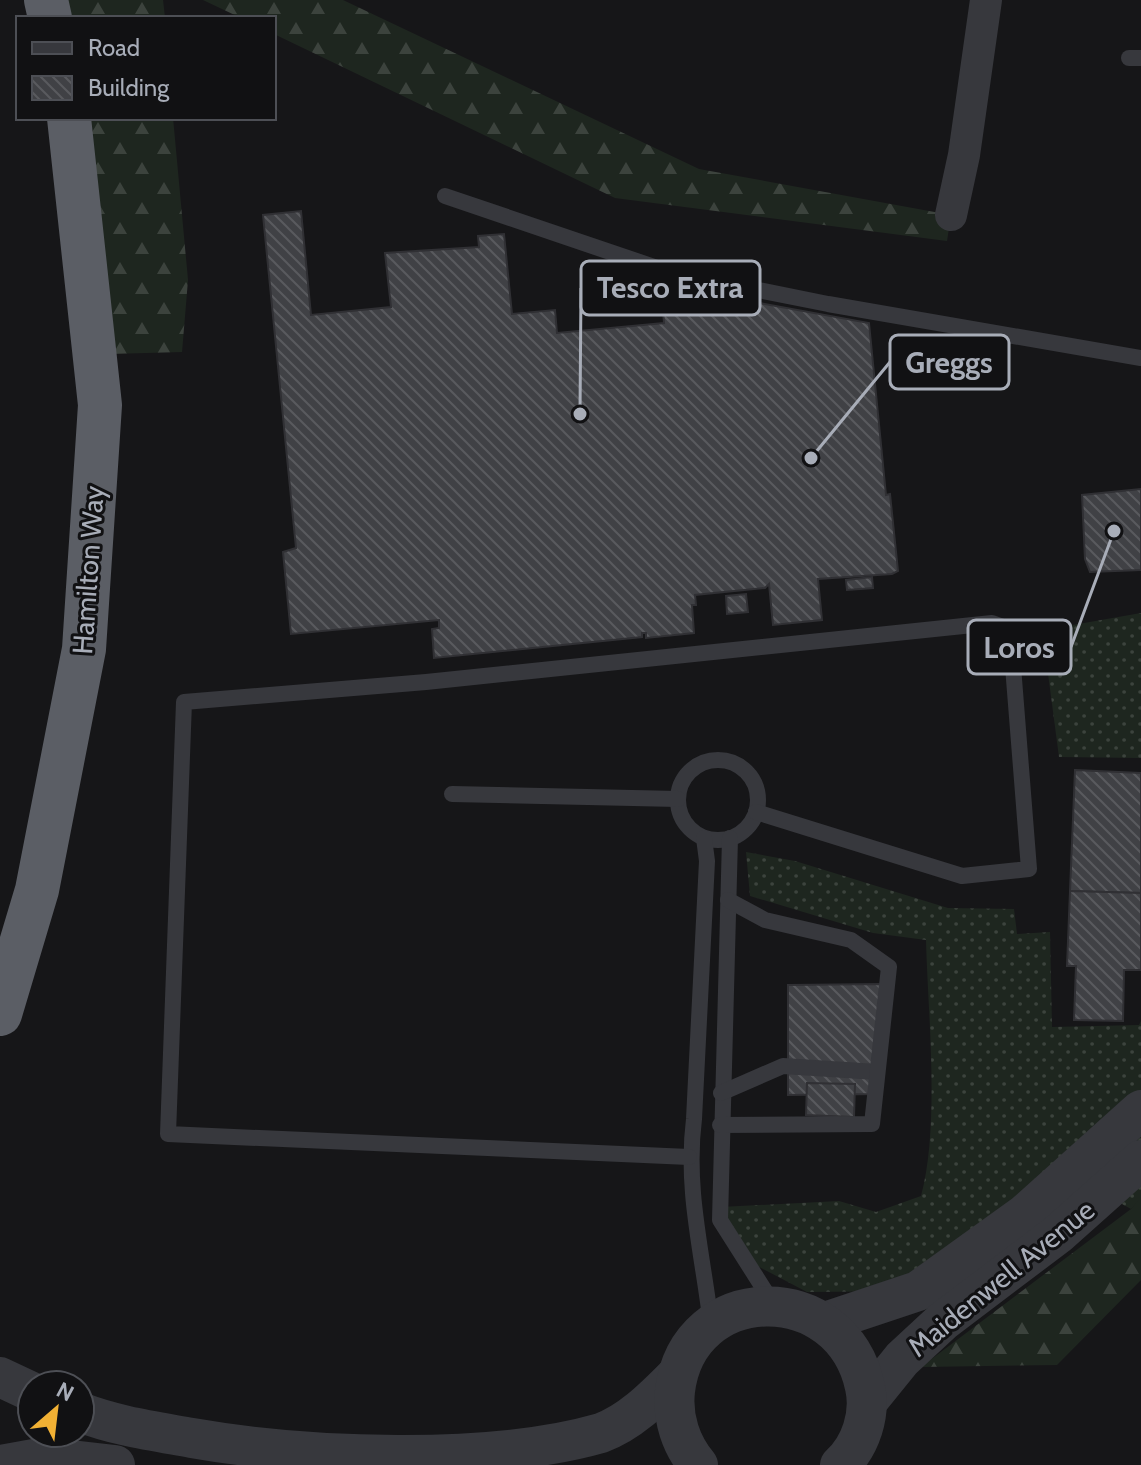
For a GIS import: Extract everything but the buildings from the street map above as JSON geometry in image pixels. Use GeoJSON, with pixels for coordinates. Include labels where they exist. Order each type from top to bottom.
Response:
{"type":"FeatureCollection","features":[{"type":"Feature","properties":{"kind":"highway","name":"Hamilton Way"},"geometry":{"type":"LineString","coordinates":[[0,1014],[37,890],[84,649],[100,405],[69,120]]}},
{"type":"Feature","properties":{"kind":"street"},"geometry":{"type":"LineString","coordinates":[[951,215],[964,155],[986,0]]}},
{"type":"Feature","properties":{"kind":"street","name":"Maidenwell Avenue"},"geometry":{"type":"LineString","coordinates":[[825,1322],[918,1291],[1025,1214],[1141,1110]]}},
{"type":"Feature","properties":{"kind":"street","name":"Maidenwell Avenue"},"geometry":{"type":"LineString","coordinates":[[868,1401],[902,1359],[943,1321],[1058,1234],[1141,1160]]}},
{"type":"Feature","properties":{"kind":"street"},"geometry":{"type":"LineString","coordinates":[[96,1418],[111,1424],[270,1451],[451,1458],[549,1449],[604,1432],[645,1407],[677,1375],[696,1340],[711,1325],[734,1312],[775,1306],[811,1314],[825,1322],[845,1341],[862,1371],[868,1401],[863,1426],[850,1456],[840,1465]]}},
{"type":"Feature","properties":{"kind":"street"},"geometry":{"type":"LineString","coordinates":[[677,1375],[674,1405],[678,1432],[698,1465]]}},
{"type":"Feature","properties":{"kind":"street"},"geometry":{"type":"LineString","coordinates":[[0,1465],[45,1457],[115,1465]]}},
{"type":"Feature","properties":{"kind":"lane"},"geometry":{"type":"LineString","coordinates":[[445,196],[669,272],[828,304],[1141,358]]}},
{"type":"Feature","properties":{"kind":"lane"},"geometry":{"type":"LineString","coordinates":[[689,1157],[168,1134],[184,702],[421,683],[980,624],[997,624],[1006,628],[1011,641],[1029,869],[962,876],[756,812]]}},
{"type":"Feature","properties":{"kind":"lane"},"geometry":{"type":"LineString","coordinates":[[726,761],[738,766],[755,786],[756,812],[742,833],[730,838],[704,838],[684,821],[678,799],[681,783],[689,772],[700,764],[726,761]]}},
{"type":"Feature","properties":{"kind":"lane"},"geometry":{"type":"LineString","coordinates":[[452,794],[678,799]]}},
{"type":"Feature","properties":{"kind":"lane"},"geometry":{"type":"LineString","coordinates":[[704,838],[707,861],[689,1157],[694,1221],[703,1252],[711,1325]]}},
{"type":"Feature","properties":{"kind":"lane"},"geometry":{"type":"LineString","coordinates":[[730,838],[720,1125],[720,1220],[775,1306]]}},
{"type":"Feature","properties":{"kind":"lane"},"geometry":{"type":"LineString","coordinates":[[720,1125],[872,1124],[889,967],[851,940],[765,920],[728,900]]}},
{"type":"Feature","properties":{"kind":"lane"},"geometry":{"type":"LineString","coordinates":[[721,1093],[783,1066],[877,1072]]}},
{"type":"Feature","properties":{"kind":"green space"},"geometry":{"type":"Polygon","coordinates":[[[42,0],[163,0],[165,16],[45,16],[42,0]]]}},
{"type":"Feature","properties":{"kind":"green space"},"geometry":{"type":"Polygon","coordinates":[[[203,0],[343,0],[699,169],[951,215],[947,241],[615,198],[276,35],[276,16],[237,16],[203,0]]]}},
{"type":"Feature","properties":{"kind":"green space"},"geometry":{"type":"Polygon","coordinates":[[[64,120],[173,120],[188,280],[182,352],[109,354],[64,120]]]}},
{"type":"Feature","properties":{"kind":"green space"},"geometry":{"type":"Polygon","coordinates":[[[1141,613],[1141,758],[1059,757],[1044,643],[1050,629],[1141,613]]]}},
{"type":"Feature","properties":{"kind":"green space"},"geometry":{"type":"Polygon","coordinates":[[[746,852],[795,861],[948,908],[1014,909],[1017,934],[1050,932],[1052,1027],[1139,1025],[1141,1021],[1141,1198],[1131,1209],[1071,1176],[918,1291],[807,1292],[746,1260],[721,1207],[839,1201],[876,1212],[921,1196],[927,1168],[931,1104],[926,940],[873,933],[750,896],[746,852]]]}},
{"type":"Feature","properties":{"kind":"green space"},"geometry":{"type":"Polygon","coordinates":[[[1141,1197],[1141,1280],[1057,1365],[921,1367],[1131,1209],[1141,1197]]]}},
{"type":"Feature","properties":{"kind":"place","name":"Tesco Extra"},"geometry":{"type":"Point","coordinates":[580,414]}},
{"type":"Feature","properties":{"kind":"place","name":"Greggs"},"geometry":{"type":"Point","coordinates":[811,458]}},
{"type":"Feature","properties":{"kind":"place","name":"Loros"},"geometry":{"type":"Point","coordinates":[1114,531]}}]}
